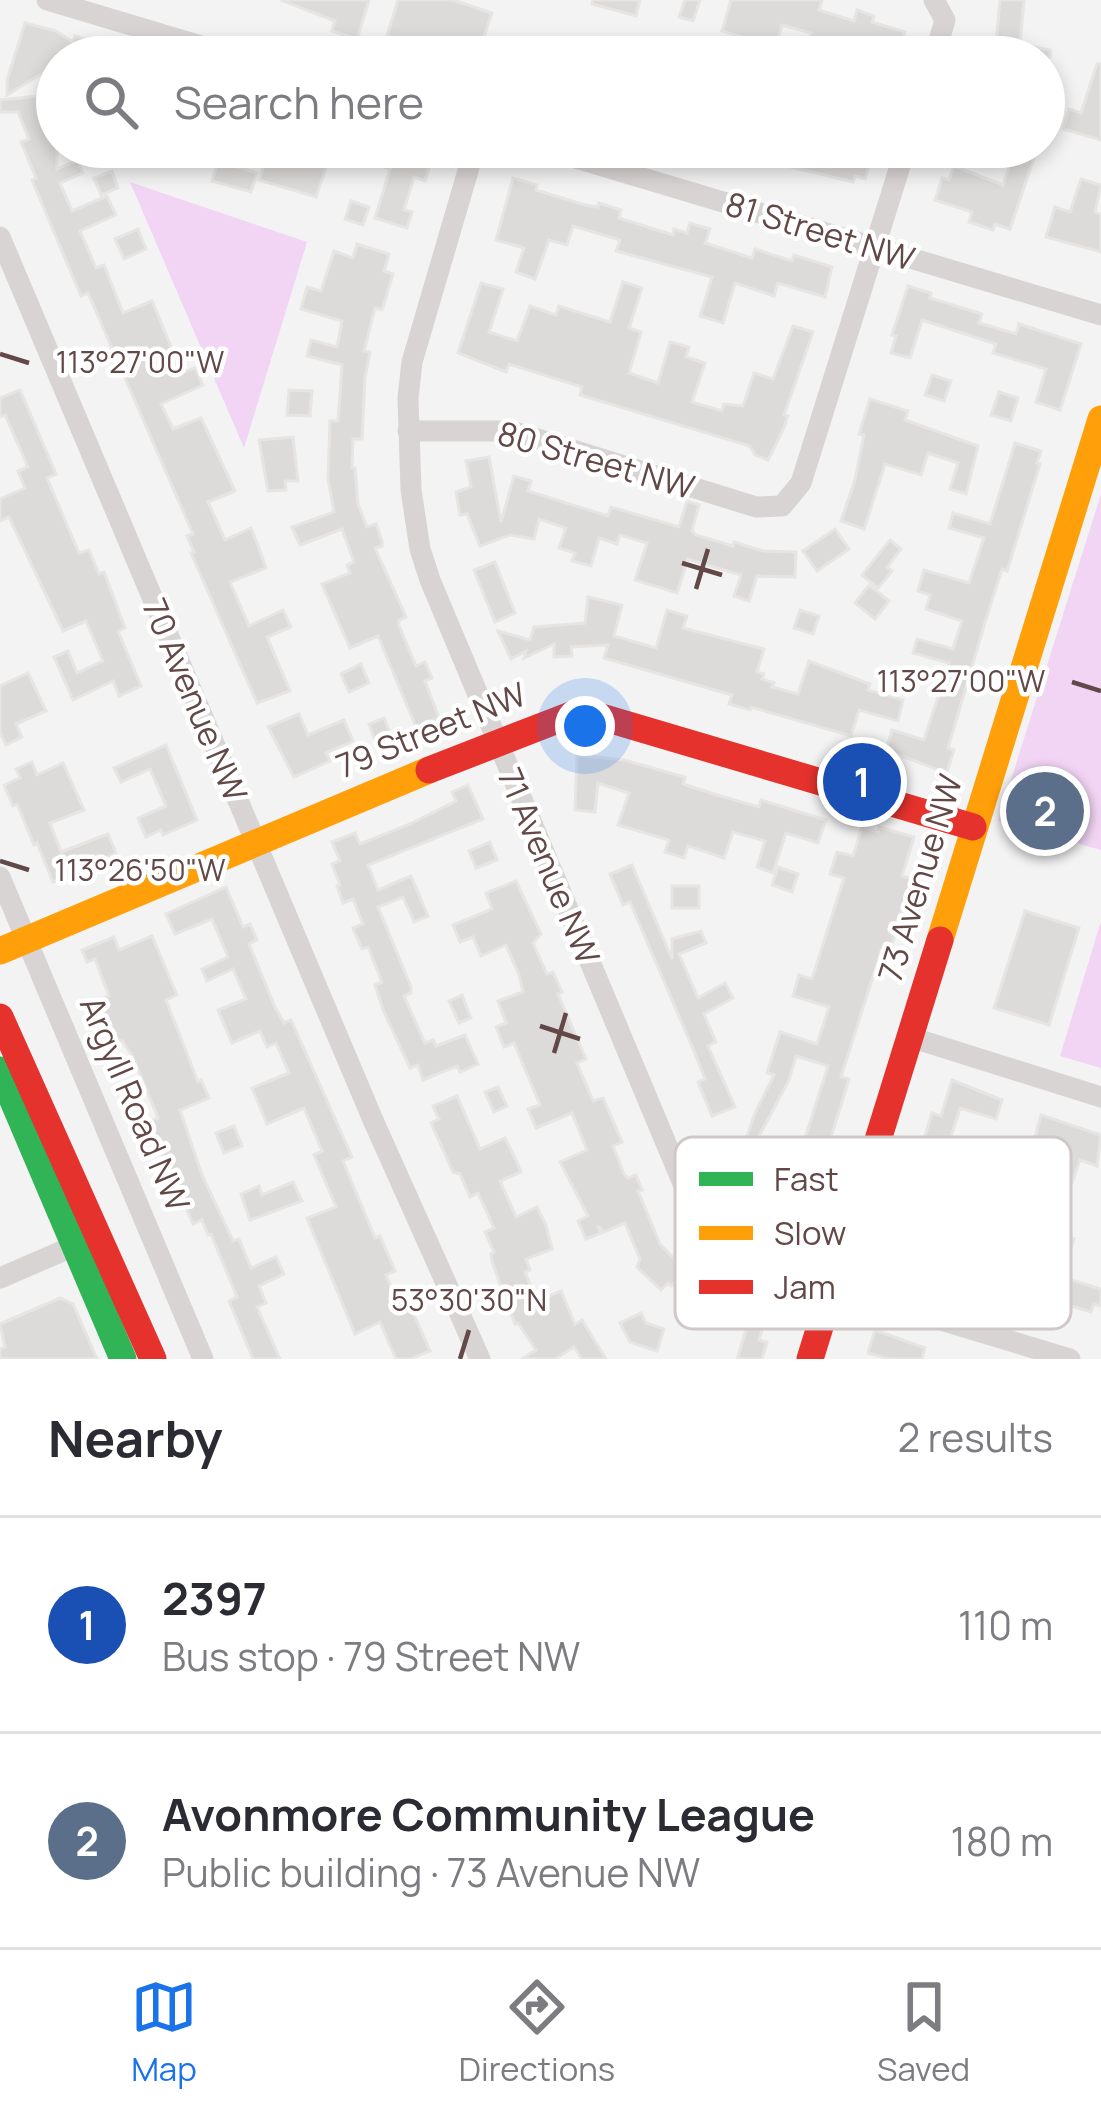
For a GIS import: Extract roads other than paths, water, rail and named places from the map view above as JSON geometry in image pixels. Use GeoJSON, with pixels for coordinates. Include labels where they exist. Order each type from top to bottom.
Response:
{"type":"FeatureCollection","features":[{"type":"Feature","properties":{"kind":"street"},"geometry":{"type":"LineString","coordinates":[[47,0],[168,36]]}},
{"type":"Feature","properties":{"kind":"street"},"geometry":{"type":"LineString","coordinates":[[936,2],[945,20],[940,36]]}},
{"type":"Feature","properties":{"kind":"street","name":"71 Avenue NW"},"geometry":{"type":"LineString","coordinates":[[469,168],[420,328],[408,398],[414,517],[421,549],[498,742],[675,1164]]}},
{"type":"Feature","properties":{"kind":"street","name":"81 Street NW"},"geometry":{"type":"LineString","coordinates":[[610,168],[1101,315]]}},
{"type":"Feature","properties":{"kind":"street"},"geometry":{"type":"LineString","coordinates":[[875,247],[899,168]]}},
{"type":"Feature","properties":{"kind":"street","name":"70 Avenue NW"},"geometry":{"type":"LineString","coordinates":[[0,237],[254,842],[480,1359]]}},
{"type":"Feature","properties":{"kind":"street","name":"80 Street NW"},"geometry":{"type":"LineString","coordinates":[[408,431],[512,431],[756,507],[782,506],[801,483],[875,247]]}},
{"type":"Feature","properties":{"kind":"street","name":"73 Avenue NW"},"geometry":{"type":"LineString","coordinates":[[879,1137],[1101,418]]}},
{"type":"Feature","properties":{"kind":"street","name":"79 Street NW"},"geometry":{"type":"LineString","coordinates":[[0,951],[254,842],[581,711],[973,827]]}},
{"type":"Feature","properties":{"kind":"street","name":"Argyll Road NW"},"geometry":{"type":"LineString","coordinates":[[0,877],[203,1359]]}},
{"type":"Feature","properties":{"kind":"street"},"geometry":{"type":"LineString","coordinates":[[0,1017],[86,1241],[123,1359]]}},
{"type":"Feature","properties":{"kind":"street"},"geometry":{"type":"LineString","coordinates":[[910,1037],[1101,1097]]}},
{"type":"Feature","properties":{"kind":"street"},"geometry":{"type":"LineString","coordinates":[[0,1070],[86,1241],[153,1359]]}},
{"type":"Feature","properties":{"kind":"street"},"geometry":{"type":"LineString","coordinates":[[0,1278],[86,1241]]}},
{"type":"Feature","properties":{"kind":"street","name":"73 Avenue NW"},"geometry":{"type":"LineString","coordinates":[[810,1359],[819,1329]]}},
{"type":"Feature","properties":{"kind":"street"},"geometry":{"type":"LineString","coordinates":[[968,1329],[1070,1359]]}},
{"type":"Feature","properties":{"kind":"place","name":"2397"},"geometry":{"type":"Point","coordinates":[862,782]}},
{"type":"Feature","properties":{"kind":"place","name":"Avonmore Community League"},"geometry":{"type":"Point","coordinates":[1045,811]}}]}
